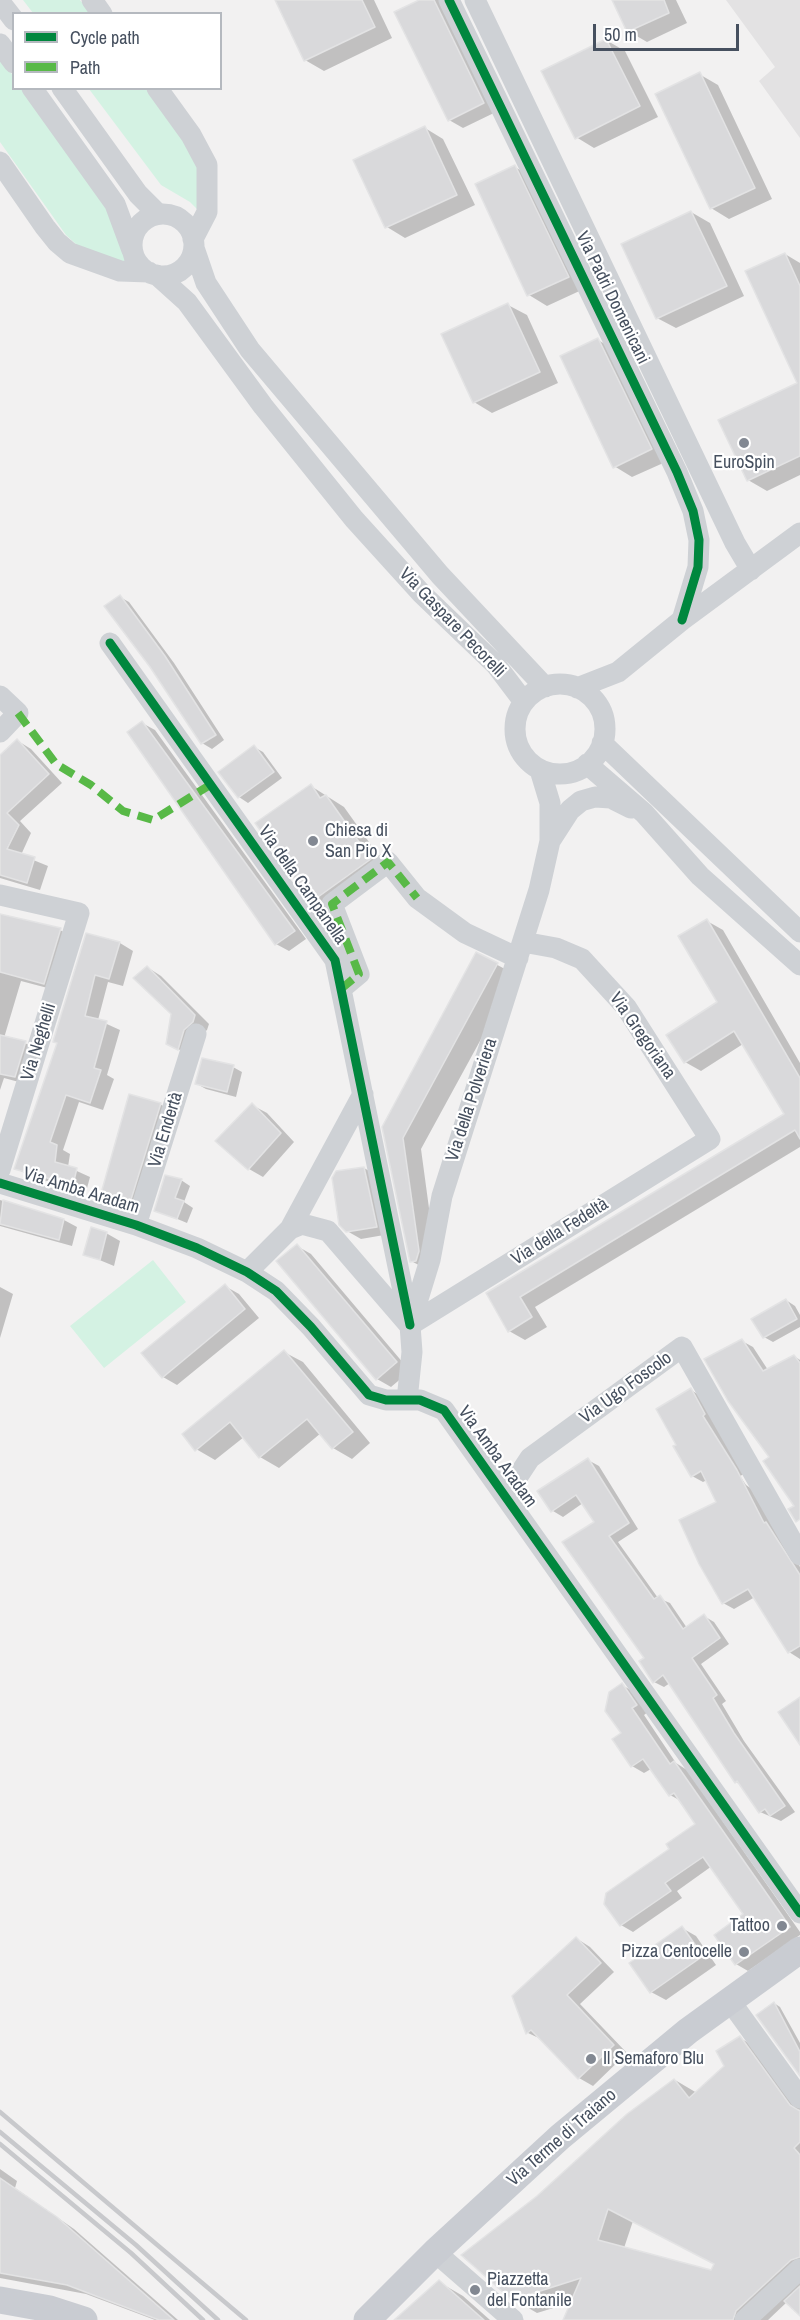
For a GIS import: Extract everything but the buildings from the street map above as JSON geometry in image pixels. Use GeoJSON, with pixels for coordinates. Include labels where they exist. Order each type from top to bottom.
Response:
{"type":"FeatureCollection","features":[{"type":"Feature","properties":{"kind":"main road","name":"Via Terme di Traiano"},"geometry":{"type":"LineString","coordinates":[[367,2320],[435,2252],[560,2137],[688,2031],[800,1950]]}},
{"type":"Feature","properties":{"kind":"main road"},"geometry":{"type":"LineString","coordinates":[[0,2300],[50,2309],[84,2320]]}},
{"type":"Feature","properties":{"kind":"street","name":"Via Padri Domenicani"},"geometry":{"type":"LineString","coordinates":[[449,0],[677,472],[693,511],[699,540],[699,559],[682,620]]}},
{"type":"Feature","properties":{"kind":"street","name":"Via Padri Domenicani"},"geometry":{"type":"LineString","coordinates":[[475,0],[735,543],[751,570]]}},
{"type":"Feature","properties":{"kind":"street"},"geometry":{"type":"LineString","coordinates":[[0,2],[12,17]]}},
{"type":"Feature","properties":{"kind":"street"},"geometry":{"type":"LineString","coordinates":[[0,44],[12,60]]}},
{"type":"Feature","properties":{"kind":"street"},"geometry":{"type":"LineString","coordinates":[[33,90],[115,204],[133,252],[142,267],[153,274]]}},
{"type":"Feature","properties":{"kind":"street"},"geometry":{"type":"LineString","coordinates":[[63,90],[138,194],[158,214]]}},
{"type":"Feature","properties":{"kind":"street"},"geometry":{"type":"LineString","coordinates":[[0,162],[45,227],[57,242],[70,252],[120,271],[153,274],[177,272],[185,266],[207,212],[207,165],[191,135],[158,90]]}},
{"type":"Feature","properties":{"kind":"street"},"geometry":{"type":"LineString","coordinates":[[133,252],[135,232],[148,218],[158,214],[168,214],[184,222],[194,243]]}},
{"type":"Feature","properties":{"kind":"street","name":"Via Gaspare Pecorelli"},"geometry":{"type":"LineString","coordinates":[[194,243],[206,283],[250,350],[433,567],[545,687]]}},
{"type":"Feature","properties":{"kind":"street","name":"Via Gaspare Pecorelli"},"geometry":{"type":"LineString","coordinates":[[153,274],[187,302],[263,406],[354,519],[423,594],[496,665],[524,702]]}},
{"type":"Feature","properties":{"kind":"street"},"geometry":{"type":"LineString","coordinates":[[577,688],[618,672],[682,620],[800,533]]}},
{"type":"Feature","properties":{"kind":"street"},"geometry":{"type":"LineString","coordinates":[[732,583],[712,574],[699,559],[710,545],[723,540],[735,543]]}},
{"type":"Feature","properties":{"kind":"street","name":"Via della Campanella"},"geometry":{"type":"LineString","coordinates":[[110,643],[335,960],[410,1325]]}},
{"type":"Feature","properties":{"kind":"street"},"geometry":{"type":"LineString","coordinates":[[602,714],[618,672]]}},
{"type":"Feature","properties":{"kind":"street"},"geometry":{"type":"LineString","coordinates":[[566,685],[577,688],[589,695],[602,714],[604,726],[602,743],[587,764],[566,774],[540,770],[529,762],[516,741],[517,716],[524,702],[545,687],[566,685]]}},
{"type":"Feature","properties":{"kind":"street"},"geometry":{"type":"LineString","coordinates":[[0,696],[18,713],[0,732]]}},
{"type":"Feature","properties":{"kind":"street"},"geometry":{"type":"LineString","coordinates":[[602,743],[800,932]]}},
{"type":"Feature","properties":{"kind":"street"},"geometry":{"type":"LineString","coordinates":[[587,764],[644,813],[700,876],[800,965]]}},
{"type":"Feature","properties":{"kind":"street","name":"Via della Polveriera"},"geometry":{"type":"LineString","coordinates":[[406,1400],[412,1352],[410,1325],[430,1260],[442,1196],[520,950],[550,842],[550,803],[540,770]]}},
{"type":"Feature","properties":{"kind":"street","name":"Via della Polveriera"},"geometry":{"type":"LineString","coordinates":[[550,803],[566,774]]}},
{"type":"Feature","properties":{"kind":"street"},"geometry":{"type":"LineString","coordinates":[[550,842],[570,810],[581,801],[595,797],[610,798],[644,813]]}},
{"type":"Feature","properties":{"kind":"street","name":"Via Gregoriana"},"geometry":{"type":"LineString","coordinates":[[341,989],[359,974],[332,904],[388,862],[417,898],[465,933],[520,950],[556,948],[582,959],[626,1007],[710,1139]]}},
{"type":"Feature","properties":{"kind":"street","name":"Via Neghelli"},"geometry":{"type":"LineString","coordinates":[[0,895],[79,913],[0,1170]]}},
{"type":"Feature","properties":{"kind":"street","name":"Via Endertà"},"geometry":{"type":"LineString","coordinates":[[136,1225],[196,1035]]}},
{"type":"Feature","properties":{"kind":"street"},"geometry":{"type":"LineString","coordinates":[[247,1272],[290,1229],[363,1094]]}},
{"type":"Feature","properties":{"kind":"street","name":"Via della Fedeltà"},"geometry":{"type":"LineString","coordinates":[[410,1325],[710,1139]]}},
{"type":"Feature","properties":{"kind":"street","name":"Via Amba Aradam"},"geometry":{"type":"LineString","coordinates":[[0,1183],[136,1225],[196,1248],[247,1272],[276,1291],[297,1312],[369,1395],[386,1400],[420,1400],[444,1410],[800,1914]]}},
{"type":"Feature","properties":{"kind":"street"},"geometry":{"type":"LineString","coordinates":[[290,1229],[302,1224],[328,1231],[410,1325]]}},
{"type":"Feature","properties":{"kind":"street","name":"Via Ugo Foscolo"},"geometry":{"type":"LineString","coordinates":[[505,1496],[530,1458],[682,1347],[800,1555]]}},
{"type":"Feature","properties":{"kind":"street"},"geometry":{"type":"LineString","coordinates":[[730,2001],[800,2098]]}},
{"type":"Feature","properties":{"kind":"street"},"geometry":{"type":"LineString","coordinates":[[435,2252],[513,2320]]}},
{"type":"Feature","properties":{"kind":"street"},"geometry":{"type":"LineString","coordinates":[[746,2320],[800,2270]]}},
{"type":"Feature","properties":{"kind":"shaded area"},"geometry":{"type":"Polygon","coordinates":[[[726,0],[800,0],[800,138],[759,81],[775,67],[726,0]]]}},
{"type":"Feature","properties":{"kind":"green space"},"geometry":{"type":"Polygon","coordinates":[[[23,0],[80,0],[89,12],[32,12],[23,0]]]}},
{"type":"Feature","properties":{"kind":"green space"},"geometry":{"type":"Polygon","coordinates":[[[0,57],[12,75],[12,90],[24,90],[110,208],[132,267],[78,246],[66,235],[0,142],[0,57]]]}},
{"type":"Feature","properties":{"kind":"green space"},"geometry":{"type":"Polygon","coordinates":[[[90,90],[147,90],[181,135],[197,165],[199,211],[190,202],[161,185],[90,90]]]}},
{"type":"Feature","properties":{"kind":"green space"},"geometry":{"type":"Polygon","coordinates":[[[153,1260],[186,1302],[104,1368],[70,1326],[153,1260]]]}},
{"type":"Feature","properties":{"kind":"railway"},"geometry":{"type":"LineString","coordinates":[[0,2112],[246,2320]]}},
{"type":"Feature","properties":{"kind":"railway"},"geometry":{"type":"LineString","coordinates":[[0,2132],[136,2245],[218,2320]]}},
{"type":"Feature","properties":{"kind":"railway"},"geometry":{"type":"LineString","coordinates":[[0,2144],[131,2253],[203,2320]]}},
{"type":"Feature","properties":{"kind":"marked path"},"geometry":{"type":"LineString","coordinates":[[18,713],[56,764],[91,785],[123,811],[153,820],[210,785]]}},
{"type":"Feature","properties":{"kind":"marked path"},"geometry":{"type":"LineString","coordinates":[[341,989],[359,974],[332,904],[388,862],[417,898]]}},
{"type":"Feature","properties":{"kind":"cycle path"},"geometry":{"type":"LineString","coordinates":[[449,0],[677,472],[693,511],[699,540],[698,567],[682,620]]}},
{"type":"Feature","properties":{"kind":"cycle path"},"geometry":{"type":"LineString","coordinates":[[110,643],[335,960],[410,1325]]}},
{"type":"Feature","properties":{"kind":"cycle path"},"geometry":{"type":"LineString","coordinates":[[0,1183],[136,1225],[197,1248],[247,1272],[276,1291],[311,1327],[369,1395],[386,1400],[420,1400],[444,1410],[800,1913]]}},
{"type":"Feature","properties":{"kind":"place","name":"EuroSpin"},"geometry":{"type":"Point","coordinates":[744,443]}},
{"type":"Feature","properties":{"kind":"place","name":"Chiesa di San Pio X"},"geometry":{"type":"Point","coordinates":[313,841]}},
{"type":"Feature","properties":{"kind":"place","name":"Tattoo"},"geometry":{"type":"Point","coordinates":[782,1926]}},
{"type":"Feature","properties":{"kind":"place","name":"Pizza Centocelle"},"geometry":{"type":"Point","coordinates":[744,1952]}},
{"type":"Feature","properties":{"kind":"place","name":"Il Semaforo Blu"},"geometry":{"type":"Point","coordinates":[591,2059]}},
{"type":"Feature","properties":{"kind":"place","name":"Piazzetta del Fontanile"},"geometry":{"type":"Point","coordinates":[475,2290]}}]}
